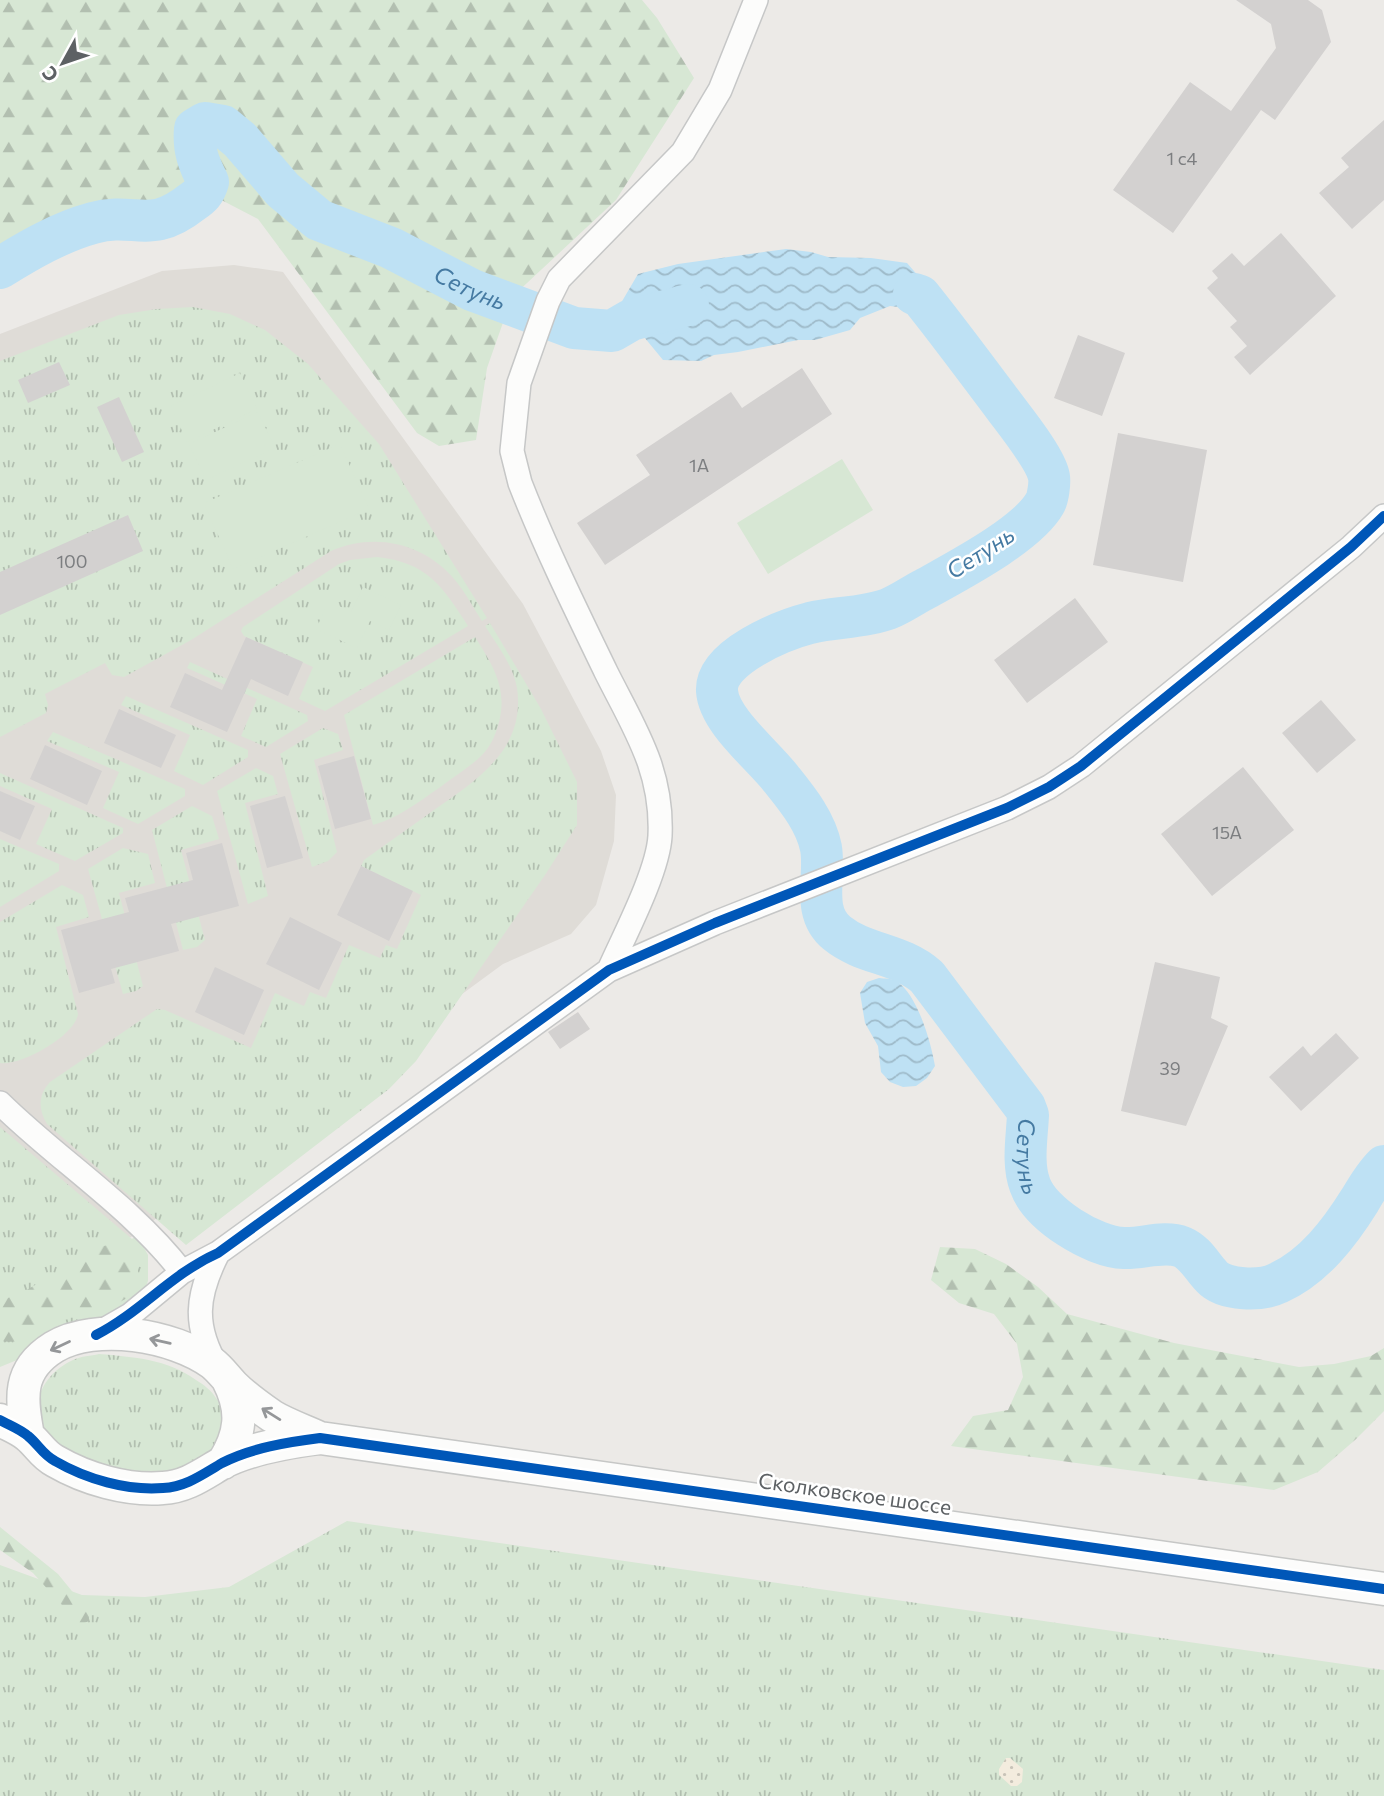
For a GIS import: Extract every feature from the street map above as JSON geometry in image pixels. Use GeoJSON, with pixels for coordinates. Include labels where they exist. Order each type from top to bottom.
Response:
{"type":"FeatureCollection","features":[{"type":"Feature","properties":{"kind":"street"},"geometry":{"type":"LineString","coordinates":[[609,970],[651,872],[660,839],[657,785],[642,741],[607,674],[520,483],[512,452],[519,383],[548,301],[559,279],[683,152],[720,90],[756,0]]}},
{"type":"Feature","properties":{"kind":"street"},"geometry":{"type":"LineString","coordinates":[[96,1335],[130,1315],[182,1272],[218,1253],[609,970],[715,923],[1007,808],[1049,787],[1081,766],[1351,547],[1384,516]]}},
{"type":"Feature","properties":{"kind":"street"},"geometry":{"type":"LineString","coordinates":[[0,1103],[25,1128],[145,1228],[182,1272]]}},
{"type":"Feature","properties":{"kind":"street"},"geometry":{"type":"LineString","coordinates":[[218,1253],[208,1272],[199,1320],[205,1341],[239,1410],[235,1441],[223,1463]]}},
{"type":"Feature","properties":{"kind":"street"},"geometry":{"type":"LineString","coordinates":[[28,1436],[22,1405],[24,1385],[15,1371],[59,1344],[96,1335],[118,1334],[174,1344],[198,1354],[274,1417],[320,1438]]}},
{"type":"Feature","properties":{"kind":"street"},"geometry":{"type":"LineString","coordinates":[[0,1420],[28,1436],[55,1462],[107,1483],[163,1488],[184,1484],[223,1463],[278,1445],[320,1438]]}},
{"type":"Feature","properties":{"kind":"street","name":"Сколковское шоссе"},"geometry":{"type":"LineString","coordinates":[[320,1438],[1384,1589]]}},
{"type":"Feature","properties":{"kind":"shaded area"},"geometry":{"type":"Polygon","coordinates":[[[234,265],[283,272],[523,604],[601,751],[616,795],[614,841],[596,905],[571,934],[503,964],[131,1237],[120,1237],[111,1221],[0,1292],[0,334],[162,271],[234,265]]]}},
{"type":"Feature","properties":{"kind":"green space"},"geometry":{"type":"Polygon","coordinates":[[[0,0],[642,0],[657,18],[694,78],[616,200],[512,297],[487,368],[476,440],[439,446],[417,433],[258,219],[206,192],[162,219],[145,222],[103,221],[72,229],[34,247],[0,268],[0,0]]]}},
{"type":"Feature","properties":{"kind":"green space"},"geometry":{"type":"Polygon","coordinates":[[[193,307],[230,314],[265,330],[308,364],[379,444],[487,618],[482,621],[455,580],[429,557],[398,544],[365,542],[348,545],[331,551],[191,640],[124,677],[112,675],[105,663],[45,694],[48,705],[46,713],[0,737],[0,361],[119,315],[193,307]]]}},
{"type":"Feature","properties":{"kind":"green space"},"geometry":{"type":"Polygon","coordinates":[[[240,373],[257,409],[187,442],[171,406],[240,373]]]}},
{"type":"Feature","properties":{"kind":"green space"},"geometry":{"type":"Polygon","coordinates":[[[258,412],[275,448],[206,480],[189,444],[258,412]]]}},
{"type":"Feature","properties":{"kind":"green space"},"geometry":{"type":"Polygon","coordinates":[[[340,444],[369,509],[233,569],[204,503],[340,444]]]}},
{"type":"Feature","properties":{"kind":"green space"},"geometry":{"type":"Polygon","coordinates":[[[842,459],[873,510],[768,574],[737,523],[842,459]]]}},
{"type":"Feature","properties":{"kind":"green space"},"geometry":{"type":"Polygon","coordinates":[[[377,557],[409,564],[432,579],[450,599],[468,626],[325,711],[299,699],[313,667],[244,636],[241,631],[243,627],[339,564],[377,557]]]}},
{"type":"Feature","properties":{"kind":"green space"},"geometry":{"type":"Polygon","coordinates":[[[363,587],[401,605],[389,630],[370,621],[357,648],[316,629],[329,601],[351,612],[363,587]]]}},
{"type":"Feature","properties":{"kind":"green space"},"geometry":{"type":"Polygon","coordinates":[[[490,623],[541,709],[577,782],[577,825],[416,1061],[389,1089],[186,1245],[47,1124],[41,1108],[43,1092],[50,1082],[157,1009],[165,1010],[251,1048],[275,993],[304,1006],[310,992],[326,998],[349,945],[380,958],[386,945],[397,949],[421,895],[361,866],[364,860],[482,774],[506,745],[514,729],[518,710],[517,688],[508,663],[485,626],[490,623]]]}},
{"type":"Feature","properties":{"kind":"green space"},"geometry":{"type":"Polygon","coordinates":[[[475,637],[500,687],[501,710],[491,744],[472,764],[423,799],[399,814],[373,825],[344,715],[475,637]]]}},
{"type":"Feature","properties":{"kind":"green space"},"geometry":{"type":"Polygon","coordinates":[[[190,662],[307,715],[308,721],[266,747],[241,736],[257,699],[187,668],[190,662]]]}},
{"type":"Feature","properties":{"kind":"green space"},"geometry":{"type":"Polygon","coordinates":[[[126,696],[248,750],[248,757],[203,785],[174,771],[190,735],[121,705],[126,696]]]}},
{"type":"Feature","properties":{"kind":"green space"},"geometry":{"type":"Polygon","coordinates":[[[323,728],[338,734],[343,750],[314,760],[337,852],[328,861],[312,867],[280,754],[323,728]]]}},
{"type":"Feature","properties":{"kind":"green space"},"geometry":{"type":"Polygon","coordinates":[[[53,732],[185,789],[185,796],[138,824],[103,808],[119,772],[47,741],[53,732]]]}},
{"type":"Feature","properties":{"kind":"green space"},"geometry":{"type":"Polygon","coordinates":[[[256,768],[273,776],[278,794],[245,803],[268,896],[248,904],[217,791],[256,768]]]}},
{"type":"Feature","properties":{"kind":"green space"},"geometry":{"type":"Polygon","coordinates":[[[0,773],[123,828],[123,833],[75,861],[36,844],[52,809],[0,786],[0,773]]]}},
{"type":"Feature","properties":{"kind":"green space"},"geometry":{"type":"Polygon","coordinates":[[[192,806],[212,816],[219,839],[181,850],[205,940],[197,947],[183,950],[152,830],[192,806]]]}},
{"type":"Feature","properties":{"kind":"green space"},"geometry":{"type":"Polygon","coordinates":[[[0,839],[59,864],[59,871],[0,907],[0,839]]]}},
{"type":"Feature","properties":{"kind":"green space"},"geometry":{"type":"Polygon","coordinates":[[[123,848],[148,854],[155,883],[119,893],[143,986],[123,994],[88,869],[123,848]]]}},
{"type":"Feature","properties":{"kind":"green space"},"geometry":{"type":"Polygon","coordinates":[[[62,885],[83,895],[89,917],[56,927],[78,1014],[75,1023],[58,1040],[33,1055],[9,1063],[0,1063],[0,922],[62,885]]]}},
{"type":"Feature","properties":{"kind":"green space"},"geometry":{"type":"Polygon","coordinates":[[[0,1127],[132,1239],[137,1235],[148,1255],[148,1281],[145,1289],[122,1312],[42,1342],[17,1360],[0,1367],[0,1127]]]}},
{"type":"Feature","properties":{"kind":"green space"},"geometry":{"type":"Polygon","coordinates":[[[126,1241],[135,1254],[138,1271],[137,1285],[131,1295],[107,1307],[51,1317],[43,1320],[20,1340],[0,1341],[0,1301],[25,1291],[99,1247],[126,1241]]]}},
{"type":"Feature","properties":{"kind":"green space"},"geometry":{"type":"Polygon","coordinates":[[[940,1247],[975,1249],[1006,1264],[1038,1287],[1067,1314],[1174,1343],[1299,1367],[1334,1364],[1371,1356],[1384,1348],[1384,1411],[1318,1472],[1274,1490],[951,1446],[973,1416],[1008,1410],[1023,1377],[1017,1344],[994,1314],[959,1303],[931,1280],[940,1247]]]}},
{"type":"Feature","properties":{"kind":"green space"},"geometry":{"type":"Polygon","coordinates":[[[99,1354],[162,1363],[185,1373],[210,1390],[221,1407],[223,1416],[219,1436],[209,1454],[186,1470],[144,1472],[115,1469],[75,1457],[49,1437],[41,1428],[37,1417],[38,1400],[44,1386],[53,1373],[66,1364],[99,1354]]]}},
{"type":"Feature","properties":{"kind":"green space"},"geometry":{"type":"Polygon","coordinates":[[[347,1521],[1384,1670],[1384,1796],[0,1796],[0,1565],[82,1595],[145,1597],[229,1587],[347,1521]]]}},
{"type":"Feature","properties":{"kind":"green space"},"geometry":{"type":"Polygon","coordinates":[[[0,1527],[58,1574],[89,1612],[89,1621],[80,1625],[33,1573],[0,1550],[0,1527]]]}},
{"type":"Feature","properties":{"kind":"sand"},"geometry":{"type":"Polygon","coordinates":[[[1006,1758],[1010,1758],[1023,1769],[1022,1782],[1017,1786],[1011,1786],[999,1775],[999,1769],[1006,1758]]]}},
{"type":"Feature","properties":{"kind":"water"},"geometry":{"type":"Polygon","coordinates":[[[786,249],[828,257],[871,258],[907,263],[966,331],[941,342],[920,316],[905,308],[890,306],[860,318],[850,330],[815,340],[798,340],[714,355],[701,361],[663,360],[635,326],[621,303],[638,274],[678,264],[786,249]]]}},
{"type":"Feature","properties":{"kind":"water"},"geometry":{"type":"Polygon","coordinates":[[[879,978],[894,980],[904,987],[917,1007],[926,1032],[935,1066],[927,1078],[916,1086],[903,1087],[890,1082],[881,1072],[878,1046],[865,1023],[860,993],[867,982],[879,978]]]}},
{"type":"Feature","properties":{"kind":"building"},"geometry":{"type":"Polygon","coordinates":[[[1236,0],[1308,0],[1322,10],[1331,42],[1275,120],[1261,110],[1173,233],[1113,190],[1190,82],[1231,111],[1276,48],[1271,24],[1236,0]]]}},
{"type":"Feature","properties":{"kind":"building"},"geometry":{"type":"Polygon","coordinates":[[[1384,120],[1384,200],[1352,229],[1319,193],[1349,167],[1341,158],[1384,120]]]}},
{"type":"Feature","properties":{"kind":"building"},"geometry":{"type":"Polygon","coordinates":[[[1281,233],[1336,296],[1250,375],[1234,357],[1247,346],[1230,327],[1237,321],[1207,288],[1218,278],[1212,271],[1232,253],[1244,266],[1281,233]]]}},
{"type":"Feature","properties":{"kind":"building"},"geometry":{"type":"Polygon","coordinates":[[[1078,335],[1125,353],[1102,416],[1054,398],[1078,335]]]}},
{"type":"Feature","properties":{"kind":"building"},"geometry":{"type":"Polygon","coordinates":[[[59,362],[70,385],[28,403],[18,380],[59,362]]]}},
{"type":"Feature","properties":{"kind":"building"},"geometry":{"type":"Polygon","coordinates":[[[802,368],[832,414],[605,565],[577,523],[650,475],[636,455],[731,392],[742,408],[802,368]]]}},
{"type":"Feature","properties":{"kind":"building"},"geometry":{"type":"Polygon","coordinates":[[[119,397],[144,452],[122,462],[97,407],[119,397]]]}},
{"type":"Feature","properties":{"kind":"building"},"geometry":{"type":"Polygon","coordinates":[[[1118,433],[1207,450],[1183,582],[1093,565],[1118,433]]]}},
{"type":"Feature","properties":{"kind":"building"},"geometry":{"type":"Polygon","coordinates":[[[128,515],[143,551],[0,615],[0,572],[128,515]]]}},
{"type":"Feature","properties":{"kind":"building"},"geometry":{"type":"Polygon","coordinates":[[[1075,598],[1108,642],[1027,703],[994,660],[1075,598]]]}},
{"type":"Feature","properties":{"kind":"building"},"geometry":{"type":"Polygon","coordinates":[[[246,637],[303,662],[288,696],[251,679],[227,732],[170,707],[185,673],[222,690],[246,637]]]}},
{"type":"Feature","properties":{"kind":"building"},"geometry":{"type":"Polygon","coordinates":[[[1321,700],[1356,740],[1317,773],[1282,733],[1321,700]]]}},
{"type":"Feature","properties":{"kind":"building"},"geometry":{"type":"Polygon","coordinates":[[[119,709],[176,735],[161,768],[104,743],[119,709]]]}},
{"type":"Feature","properties":{"kind":"building"},"geometry":{"type":"Polygon","coordinates":[[[45,745],[102,771],[87,805],[30,779],[45,745]]]}},
{"type":"Feature","properties":{"kind":"building"},"geometry":{"type":"Polygon","coordinates":[[[354,756],[371,819],[335,829],[318,766],[354,756]]]}},
{"type":"Feature","properties":{"kind":"building"},"geometry":{"type":"Polygon","coordinates":[[[1243,767],[1294,830],[1212,896],[1161,834],[1243,767]]]}},
{"type":"Feature","properties":{"kind":"building"},"geometry":{"type":"Polygon","coordinates":[[[0,791],[35,806],[20,840],[0,831],[0,791]]]}},
{"type":"Feature","properties":{"kind":"building"},"geometry":{"type":"Polygon","coordinates":[[[285,796],[303,858],[267,868],[250,806],[285,796]]]}},
{"type":"Feature","properties":{"kind":"building"},"geometry":{"type":"Polygon","coordinates":[[[222,843],[239,906],[171,924],[179,951],[111,969],[115,983],[79,993],[61,930],[129,912],[125,898],[193,880],[186,853],[222,843]]]}},
{"type":"Feature","properties":{"kind":"building"},"geometry":{"type":"Polygon","coordinates":[[[361,866],[413,891],[389,941],[337,915],[361,866]]]}},
{"type":"Feature","properties":{"kind":"building"},"geometry":{"type":"Polygon","coordinates":[[[290,917],[342,943],[319,990],[266,964],[290,917]]]}},
{"type":"Feature","properties":{"kind":"building"},"geometry":{"type":"Polygon","coordinates":[[[1155,962],[1220,977],[1211,1018],[1228,1026],[1186,1126],[1121,1111],[1155,962]]]}},
{"type":"Feature","properties":{"kind":"building"},"geometry":{"type":"Polygon","coordinates":[[[215,967],[264,990],[244,1035],[195,1012],[215,967]]]}},
{"type":"Feature","properties":{"kind":"building"},"geometry":{"type":"Polygon","coordinates":[[[578,1012],[590,1029],[560,1049],[548,1032],[578,1012]]]}},
{"type":"Feature","properties":{"kind":"building"},"geometry":{"type":"Polygon","coordinates":[[[1336,1033],[1359,1058],[1301,1111],[1269,1077],[1303,1046],[1311,1056],[1336,1033]]]}},
{"type":"Feature","properties":{"kind":"waterway","name":"Сетунь"},"geometry":{"type":"LineString","coordinates":[[0,268],[69,231],[108,220],[142,221],[164,218],[195,200],[208,182],[199,163],[195,144],[195,129],[205,123],[223,126],[240,140],[283,190],[319,220],[391,248],[472,290],[574,328],[612,331],[631,320],[688,305]]}},
{"type":"Feature","properties":{"kind":"waterway","name":"Сетунь"},"geometry":{"type":"LineString","coordinates":[[914,294],[920,296],[1030,440],[1047,469],[1047,498],[1036,515],[1008,540],[902,602],[869,614],[810,623],[784,632],[738,656],[719,679],[717,691],[725,714],[788,788],[815,829],[821,848],[822,905],[829,925],[859,946],[905,963],[927,977],[1025,1107],[1028,1115],[1026,1168],[1036,1196],[1069,1227],[1098,1242],[1124,1248],[1175,1245],[1191,1253],[1218,1282],[1244,1288],[1271,1286],[1303,1268],[1325,1247],[1384,1166]]}},
{"type":"Feature","properties":{"kind":"cycle path"},"geometry":{"type":"LineString","coordinates":[[96,1335],[185,1271],[218,1253],[609,970],[715,923],[1007,808],[1049,787],[1081,766],[1351,547],[1384,516]]}},
{"type":"Feature","properties":{"kind":"cycle path"},"geometry":{"type":"LineString","coordinates":[[0,1420],[32,1439],[51,1459],[93,1478],[135,1488],[179,1485],[245,1453],[320,1438],[1384,1589]]}}]}
